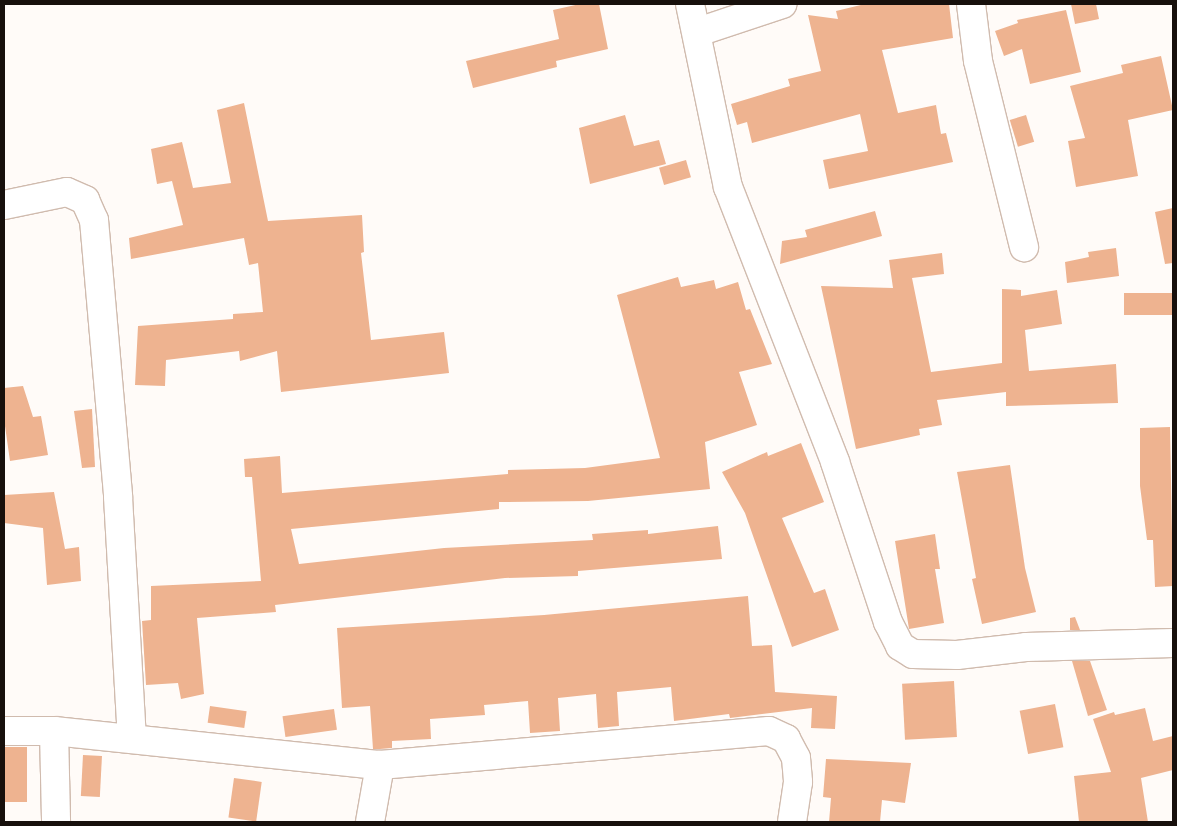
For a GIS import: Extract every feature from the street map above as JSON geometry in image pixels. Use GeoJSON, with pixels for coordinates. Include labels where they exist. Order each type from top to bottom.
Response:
{"type":"FeatureCollection","features":[{"type":"Feature","properties":{"kind":"street"},"geometry":{"type":"LineString","coordinates":[[690,4],[698,32],[728,186],[835,462],[888,622],[900,646],[913,654],[956,655],[1026,647],[1173,643]]}},
{"type":"Feature","properties":{"kind":"street"},"geometry":{"type":"LineString","coordinates":[[698,32],[782,4]]}},
{"type":"Feature","properties":{"kind":"street"},"geometry":{"type":"LineString","coordinates":[[971,4],[978,61],[1024,247]]}},
{"type":"Feature","properties":{"kind":"street"},"geometry":{"type":"LineString","coordinates":[[4,205],[67,192],[85,200],[94,220],[118,497],[132,738]]}},
{"type":"Feature","properties":{"kind":"street"},"geometry":{"type":"LineString","coordinates":[[4,731],[54,731],[132,738],[380,766],[769,731],[786,739],[796,758],[798,782],[792,822]]}},
{"type":"Feature","properties":{"kind":"street"},"geometry":{"type":"LineString","coordinates":[[54,731],[56,822]]}},
{"type":"Feature","properties":{"kind":"street"},"geometry":{"type":"LineString","coordinates":[[370,822],[380,766]]}},
{"type":"Feature","properties":{"kind":"building"},"geometry":{"type":"Polygon","coordinates":[[[580,4],[599,4],[608,49],[556,61],[557,67],[473,88],[466,61],[559,39],[553,10],[580,4]]]}},
{"type":"Feature","properties":{"kind":"building"},"geometry":{"type":"Polygon","coordinates":[[[865,4],[949,4],[953,38],[882,50],[898,113],[936,105],[941,134],[946,133],[953,162],[829,189],[823,160],[868,151],[860,114],[752,143],[747,122],[737,125],[731,104],[790,86],[788,79],[821,71],[808,15],[838,19],[836,11],[865,4]]]}},
{"type":"Feature","properties":{"kind":"building"},"geometry":{"type":"Polygon","coordinates":[[[1071,4],[1096,4],[1099,19],[1075,24],[1071,4]]]}},
{"type":"Feature","properties":{"kind":"building"},"geometry":{"type":"Polygon","coordinates":[[[1066,10],[1081,72],[1030,84],[1022,49],[1004,56],[995,31],[1018,23],[1017,20],[1066,10]]]}},
{"type":"Feature","properties":{"kind":"building"},"geometry":{"type":"Polygon","coordinates":[[[1161,56],[1173,110],[1128,120],[1138,176],[1076,187],[1068,141],[1085,138],[1070,86],[1123,73],[1121,65],[1161,56]]]}},
{"type":"Feature","properties":{"kind":"building"},"geometry":{"type":"Polygon","coordinates":[[[244,103],[268,221],[362,215],[364,252],[361,253],[371,340],[444,332],[449,373],[281,392],[277,351],[240,361],[239,351],[166,360],[165,386],[135,385],[138,326],[233,319],[233,314],[263,312],[258,263],[249,265],[244,238],[131,259],[129,238],[183,225],[172,181],[157,184],[151,149],[182,142],[193,188],[231,183],[217,110],[244,103]]]}},
{"type":"Feature","properties":{"kind":"building"},"geometry":{"type":"Polygon","coordinates":[[[625,115],[634,146],[659,140],[666,164],[590,184],[579,128],[625,115]]]}},
{"type":"Feature","properties":{"kind":"building"},"geometry":{"type":"Polygon","coordinates":[[[1026,115],[1034,142],[1018,147],[1010,120],[1026,115]]]}},
{"type":"Feature","properties":{"kind":"building"},"geometry":{"type":"Polygon","coordinates":[[[686,160],[691,177],[664,185],[659,168],[686,160]]]}},
{"type":"Feature","properties":{"kind":"building"},"geometry":{"type":"Polygon","coordinates":[[[1173,208],[1173,263],[1165,264],[1155,212],[1173,208]]]}},
{"type":"Feature","properties":{"kind":"building"},"geometry":{"type":"Polygon","coordinates":[[[875,211],[882,236],[780,264],[782,241],[807,237],[805,230],[875,211]]]}},
{"type":"Feature","properties":{"kind":"building"},"geometry":{"type":"Polygon","coordinates":[[[1116,248],[1119,276],[1067,283],[1065,262],[1089,257],[1088,252],[1116,248]]]}},
{"type":"Feature","properties":{"kind":"building"},"geometry":{"type":"Polygon","coordinates":[[[942,253],[944,274],[912,278],[931,372],[1002,363],[1002,289],[1021,290],[1021,296],[1057,290],[1062,324],[1025,330],[1029,371],[1116,364],[1118,403],[1006,406],[1006,392],[937,400],[942,425],[919,429],[920,435],[856,449],[821,286],[893,288],[889,260],[942,253]]]}},
{"type":"Feature","properties":{"kind":"building"},"geometry":{"type":"Polygon","coordinates":[[[678,277],[681,287],[714,280],[716,289],[738,282],[746,310],[750,309],[772,364],[739,372],[757,425],[705,442],[710,489],[588,501],[499,502],[499,509],[291,529],[299,564],[444,548],[593,540],[592,534],[648,530],[648,534],[718,526],[722,559],[578,571],[578,576],[505,578],[275,605],[276,612],[197,618],[204,694],[181,699],[178,683],[146,685],[142,621],[151,620],[151,586],[261,581],[252,477],[245,477],[244,459],[280,456],[282,493],[508,474],[508,470],[585,468],[660,458],[617,295],[678,277]]]}},
{"type":"Feature","properties":{"kind":"building"},"geometry":{"type":"Polygon","coordinates":[[[1124,293],[1173,293],[1173,315],[1124,315],[1124,293]]]}},
{"type":"Feature","properties":{"kind":"building"},"geometry":{"type":"Polygon","coordinates":[[[23,386],[33,417],[41,416],[48,455],[10,461],[4,419],[4,388],[23,386]]]}},
{"type":"Feature","properties":{"kind":"building"},"geometry":{"type":"Polygon","coordinates":[[[92,409],[95,467],[82,468],[74,411],[92,409]]]}},
{"type":"Feature","properties":{"kind":"building"},"geometry":{"type":"Polygon","coordinates":[[[1170,427],[1173,586],[1155,587],[1153,540],[1147,540],[1140,486],[1140,428],[1170,427]]]}},
{"type":"Feature","properties":{"kind":"building"},"geometry":{"type":"Polygon","coordinates":[[[801,443],[824,502],[782,518],[814,593],[825,589],[839,630],[792,647],[745,513],[722,472],[767,452],[768,456],[801,443]]]}},
{"type":"Feature","properties":{"kind":"building"},"geometry":{"type":"Polygon","coordinates":[[[1010,465],[1025,568],[1036,612],[982,624],[972,579],[976,578],[957,472],[1010,465]]]}},
{"type":"Feature","properties":{"kind":"building"},"geometry":{"type":"Polygon","coordinates":[[[54,492],[65,549],[79,547],[81,581],[47,585],[43,528],[4,523],[4,495],[54,492]]]}},
{"type":"Feature","properties":{"kind":"building"},"geometry":{"type":"Polygon","coordinates":[[[935,534],[940,569],[935,569],[944,623],[909,629],[895,541],[935,534]]]}},
{"type":"Feature","properties":{"kind":"building"},"geometry":{"type":"Polygon","coordinates":[[[748,596],[752,646],[772,645],[775,692],[837,696],[835,729],[811,728],[812,708],[730,718],[729,714],[674,721],[671,687],[617,692],[619,726],[598,728],[596,694],[558,698],[560,731],[530,733],[528,701],[484,705],[485,715],[430,719],[431,739],[392,741],[392,748],[373,749],[370,706],[342,708],[337,628],[544,615],[748,596]]]}},
{"type":"Feature","properties":{"kind":"building"},"geometry":{"type":"Polygon","coordinates":[[[1075,617],[1080,630],[1070,630],[1070,618],[1075,617]]]}},
{"type":"Feature","properties":{"kind":"building"},"geometry":{"type":"Polygon","coordinates":[[[1072,661],[1090,661],[1107,710],[1088,716],[1072,661]]]}},
{"type":"Feature","properties":{"kind":"building"},"geometry":{"type":"Polygon","coordinates":[[[954,681],[957,737],[905,740],[902,684],[954,681]]]}},
{"type":"Feature","properties":{"kind":"building"},"geometry":{"type":"Polygon","coordinates":[[[1055,704],[1063,747],[1028,754],[1020,711],[1055,704]]]}},
{"type":"Feature","properties":{"kind":"building"},"geometry":{"type":"Polygon","coordinates":[[[210,706],[247,711],[244,728],[208,723],[210,706]]]}},
{"type":"Feature","properties":{"kind":"building"},"geometry":{"type":"Polygon","coordinates":[[[1145,708],[1153,741],[1173,736],[1173,770],[1141,778],[1148,822],[1079,822],[1074,776],[1111,772],[1093,719],[1114,712],[1115,715],[1145,708]]]}},
{"type":"Feature","properties":{"kind":"building"},"geometry":{"type":"Polygon","coordinates":[[[334,709],[337,730],[285,737],[283,716],[334,709]]]}},
{"type":"Feature","properties":{"kind":"building"},"geometry":{"type":"Polygon","coordinates":[[[4,747],[27,747],[27,802],[4,802],[4,747]]]}},
{"type":"Feature","properties":{"kind":"building"},"geometry":{"type":"Polygon","coordinates":[[[83,755],[102,756],[100,797],[81,796],[83,755]]]}},
{"type":"Feature","properties":{"kind":"building"},"geometry":{"type":"Polygon","coordinates":[[[826,759],[911,763],[905,803],[882,800],[880,822],[829,822],[831,798],[823,797],[826,759]]]}},
{"type":"Feature","properties":{"kind":"building"},"geometry":{"type":"Polygon","coordinates":[[[234,778],[262,782],[256,822],[228,818],[234,778]]]}}]}
